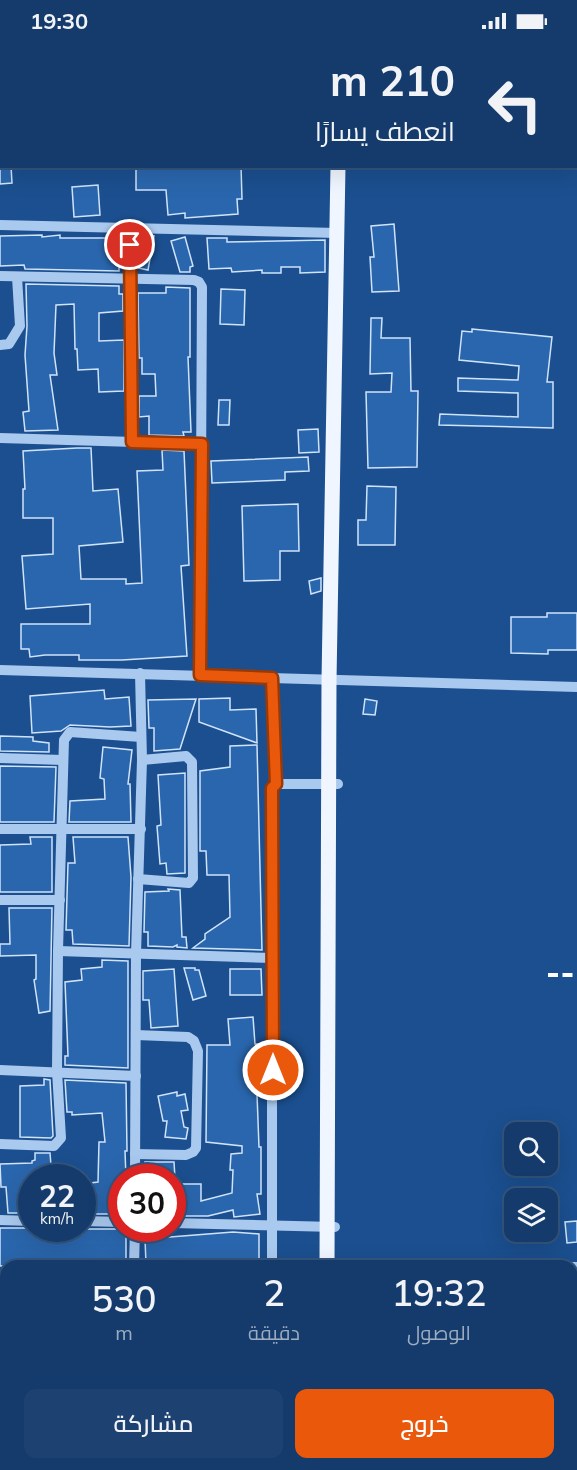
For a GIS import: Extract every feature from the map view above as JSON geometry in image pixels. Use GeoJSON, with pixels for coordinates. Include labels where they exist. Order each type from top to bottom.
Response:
{"type":"FeatureCollection","features":[{"type":"Feature","properties":{"kind":"main road"},"geometry":{"type":"LineString","coordinates":[[328,1260],[331,1228],[338,168]]}},
{"type":"Feature","properties":{"kind":"main road"},"geometry":{"type":"LineString","coordinates":[[333,680],[347,168]]}},
{"type":"Feature","properties":{"kind":"main road"},"geometry":{"type":"LineString","coordinates":[[331,1228],[334,1260]]}},
{"type":"Feature","properties":{"kind":"street"},"geometry":{"type":"LineString","coordinates":[[0,225],[337,233]]}},
{"type":"Feature","properties":{"kind":"street"},"geometry":{"type":"LineString","coordinates":[[130,227],[132,442]]}},
{"type":"Feature","properties":{"kind":"street"},"geometry":{"type":"LineString","coordinates":[[0,276],[194,280],[202,287],[200,675]]}},
{"type":"Feature","properties":{"kind":"street"},"geometry":{"type":"LineString","coordinates":[[0,345],[9,344],[20,326],[17,277]]}},
{"type":"Feature","properties":{"kind":"street"},"geometry":{"type":"LineString","coordinates":[[0,438],[202,444]]}},
{"type":"Feature","properties":{"kind":"street"},"geometry":{"type":"LineString","coordinates":[[0,670],[577,687]]}},
{"type":"Feature","properties":{"kind":"street"},"geometry":{"type":"LineString","coordinates":[[135,1164],[136,954],[142,760],[140,673]]}},
{"type":"Feature","properties":{"kind":"street"},"geometry":{"type":"LineString","coordinates":[[272,678],[276,784],[272,788],[272,1260]]}},
{"type":"Feature","properties":{"kind":"street"},"geometry":{"type":"LineString","coordinates":[[0,1144],[54,1146],[61,1138],[57,1071],[64,740],[70,732],[141,736]]}},
{"type":"Feature","properties":{"kind":"street"},"geometry":{"type":"LineString","coordinates":[[138,879],[189,883],[193,878],[192,762],[186,756],[142,760]]}},
{"type":"Feature","properties":{"kind":"street"},"geometry":{"type":"LineString","coordinates":[[0,758],[63,759]]}},
{"type":"Feature","properties":{"kind":"street"},"geometry":{"type":"LineString","coordinates":[[276,784],[333,784]]}},
{"type":"Feature","properties":{"kind":"street"},"geometry":{"type":"LineString","coordinates":[[0,829],[141,829]]}},
{"type":"Feature","properties":{"kind":"street"},"geometry":{"type":"LineString","coordinates":[[0,900],[60,900]]}},
{"type":"Feature","properties":{"kind":"street"},"geometry":{"type":"LineString","coordinates":[[58,951],[273,958]]}},
{"type":"Feature","properties":{"kind":"street"},"geometry":{"type":"LineString","coordinates":[[135,1154],[186,1155],[196,1148],[198,1051],[194,1041],[188,1037],[136,1035]]}},
{"type":"Feature","properties":{"kind":"street"},"geometry":{"type":"LineString","coordinates":[[0,1070],[136,1076]]}},
{"type":"Feature","properties":{"kind":"street"},"geometry":{"type":"LineString","coordinates":[[0,1220],[18,1221]]}},
{"type":"Feature","properties":{"kind":"street"},"geometry":{"type":"LineString","coordinates":[[186,1224],[331,1228]]}},
{"type":"Feature","properties":{"kind":"street"},"geometry":{"type":"LineString","coordinates":[[134,1260],[135,1242]]}},
{"type":"Feature","properties":{"kind":"building"},"geometry":{"type":"Polygon","coordinates":[[[0,168],[11,168],[12,183],[0,184],[0,168]]]}},
{"type":"Feature","properties":{"kind":"building"},"geometry":{"type":"Polygon","coordinates":[[[136,168],[241,168],[242,199],[237,199],[238,214],[185,218],[185,213],[168,215],[166,190],[136,190],[136,168]]]}},
{"type":"Feature","properties":{"kind":"building"},"geometry":{"type":"Polygon","coordinates":[[[98,185],[100,215],[74,217],[72,187],[98,185]]]}},
{"type":"Feature","properties":{"kind":"building"},"geometry":{"type":"Polygon","coordinates":[[[394,224],[399,291],[372,292],[370,257],[374,257],[371,226],[394,224]]]}},
{"type":"Feature","properties":{"kind":"building"},"geometry":{"type":"Polygon","coordinates":[[[42,235],[42,237],[60,235],[60,238],[119,238],[119,271],[25,269],[24,265],[0,266],[0,236],[42,235]]]}},
{"type":"Feature","properties":{"kind":"building"},"geometry":{"type":"Polygon","coordinates":[[[138,236],[154,236],[148,270],[138,268],[138,236]]]}},
{"type":"Feature","properties":{"kind":"building"},"geometry":{"type":"Polygon","coordinates":[[[185,237],[193,266],[190,267],[190,272],[180,272],[171,241],[185,237]]]}},
{"type":"Feature","properties":{"kind":"building"},"geometry":{"type":"Polygon","coordinates":[[[207,238],[227,238],[227,242],[325,240],[325,272],[300,273],[300,267],[281,267],[281,273],[262,273],[262,270],[232,272],[231,268],[209,269],[207,238]]]}},
{"type":"Feature","properties":{"kind":"building"},"geometry":{"type":"Polygon","coordinates":[[[26,284],[119,286],[119,294],[123,294],[123,311],[99,313],[99,341],[124,340],[124,391],[99,392],[98,369],[78,370],[74,304],[56,305],[54,353],[57,375],[50,375],[58,430],[25,431],[23,412],[29,411],[25,355],[26,284]]]}},
{"type":"Feature","properties":{"kind":"building"},"geometry":{"type":"Polygon","coordinates":[[[166,287],[190,288],[190,357],[188,357],[191,432],[183,432],[184,436],[149,435],[149,416],[139,417],[139,396],[156,396],[155,374],[142,374],[142,358],[139,358],[138,293],[166,293],[166,287]]]}},
{"type":"Feature","properties":{"kind":"building"},"geometry":{"type":"Polygon","coordinates":[[[221,289],[245,290],[244,325],[220,324],[221,289]]]}},
{"type":"Feature","properties":{"kind":"building"},"geometry":{"type":"Polygon","coordinates":[[[371,318],[382,318],[381,338],[410,338],[411,391],[418,391],[417,467],[368,468],[366,392],[391,392],[392,373],[370,374],[371,318]]]}},
{"type":"Feature","properties":{"kind":"building"},"geometry":{"type":"Polygon","coordinates":[[[472,329],[552,337],[547,382],[553,382],[553,428],[439,425],[440,414],[518,417],[518,393],[458,391],[458,378],[518,380],[519,366],[459,360],[462,331],[472,332],[472,329]]]}},
{"type":"Feature","properties":{"kind":"building"},"geometry":{"type":"Polygon","coordinates":[[[219,400],[230,400],[229,425],[218,425],[219,400]]]}},
{"type":"Feature","properties":{"kind":"building"},"geometry":{"type":"Polygon","coordinates":[[[318,429],[319,452],[299,453],[298,430],[318,429]]]}},
{"type":"Feature","properties":{"kind":"building"},"geometry":{"type":"Polygon","coordinates":[[[91,448],[93,491],[118,489],[123,542],[79,546],[81,579],[126,579],[126,584],[142,583],[137,471],[163,470],[162,450],[184,451],[189,565],[181,566],[187,656],[79,660],[79,655],[30,657],[29,649],[21,649],[21,624],[90,624],[90,604],[26,609],[22,556],[53,554],[53,518],[23,518],[23,489],[25,489],[23,451],[91,448]]]}},
{"type":"Feature","properties":{"kind":"building"},"geometry":{"type":"Polygon","coordinates":[[[308,457],[309,471],[285,472],[285,480],[212,483],[211,461],[308,457]]]}},
{"type":"Feature","properties":{"kind":"building"},"geometry":{"type":"Polygon","coordinates":[[[367,486],[396,487],[395,545],[358,545],[358,520],[366,520],[367,486]]]}},
{"type":"Feature","properties":{"kind":"building"},"geometry":{"type":"Polygon","coordinates":[[[298,504],[299,551],[280,551],[280,580],[244,581],[242,506],[298,504]]]}},
{"type":"Feature","properties":{"kind":"building"},"geometry":{"type":"Polygon","coordinates":[[[321,578],[321,591],[311,594],[309,581],[321,578]]]}},
{"type":"Feature","properties":{"kind":"building"},"geometry":{"type":"Polygon","coordinates":[[[547,613],[577,613],[577,650],[548,650],[548,654],[511,653],[511,617],[547,617],[547,613]]]}},
{"type":"Feature","properties":{"kind":"building"},"geometry":{"type":"Polygon","coordinates":[[[104,690],[105,699],[129,697],[131,726],[70,725],[61,731],[32,733],[30,696],[104,690]]]}},
{"type":"Feature","properties":{"kind":"building"},"geometry":{"type":"Polygon","coordinates":[[[230,698],[230,710],[256,709],[257,743],[199,722],[199,699],[230,698]]]}},
{"type":"Feature","properties":{"kind":"building"},"geometry":{"type":"Polygon","coordinates":[[[196,699],[180,749],[154,751],[154,728],[149,728],[148,700],[196,699]]]}},
{"type":"Feature","properties":{"kind":"building"},"geometry":{"type":"Polygon","coordinates":[[[365,699],[377,701],[375,715],[363,714],[365,699]]]}},
{"type":"Feature","properties":{"kind":"building"},"geometry":{"type":"Polygon","coordinates":[[[0,736],[33,737],[33,741],[49,743],[49,752],[0,751],[0,736]]]}},
{"type":"Feature","properties":{"kind":"building"},"geometry":{"type":"Polygon","coordinates":[[[257,745],[262,950],[193,948],[205,939],[205,934],[230,917],[229,875],[207,875],[206,851],[200,851],[200,771],[230,767],[230,746],[257,745]]]}},
{"type":"Feature","properties":{"kind":"building"},"geometry":{"type":"Polygon","coordinates":[[[103,747],[132,750],[128,784],[130,784],[131,822],[69,822],[70,801],[105,799],[104,779],[100,778],[103,747]]]}},
{"type":"Feature","properties":{"kind":"building"},"geometry":{"type":"Polygon","coordinates":[[[0,766],[56,767],[54,822],[0,822],[0,766]]]}},
{"type":"Feature","properties":{"kind":"building"},"geometry":{"type":"Polygon","coordinates":[[[185,773],[185,873],[167,874],[166,863],[160,864],[157,826],[161,825],[158,775],[185,773]]]}},
{"type":"Feature","properties":{"kind":"building"},"geometry":{"type":"Polygon","coordinates":[[[30,837],[52,837],[52,892],[0,892],[0,845],[31,844],[30,837]]]}},
{"type":"Feature","properties":{"kind":"building"},"geometry":{"type":"Polygon","coordinates":[[[73,837],[128,837],[131,877],[129,946],[73,944],[72,930],[66,930],[68,863],[75,863],[73,837]]]}},
{"type":"Feature","properties":{"kind":"building"},"geometry":{"type":"Polygon","coordinates":[[[168,889],[180,890],[182,937],[186,937],[187,948],[177,947],[177,945],[173,947],[148,946],[148,932],[144,932],[145,892],[169,891],[168,889]]]}},
{"type":"Feature","properties":{"kind":"building"},"geometry":{"type":"Polygon","coordinates":[[[9,908],[52,908],[50,1011],[39,1013],[34,980],[36,979],[36,955],[0,956],[0,944],[10,944],[9,908]]]}},
{"type":"Feature","properties":{"kind":"building"},"geometry":{"type":"Polygon","coordinates":[[[102,960],[128,961],[128,1068],[65,1065],[65,1056],[68,1056],[65,982],[82,980],[81,969],[102,967],[102,960]]]}},
{"type":"Feature","properties":{"kind":"building"},"geometry":{"type":"Polygon","coordinates":[[[184,968],[199,970],[206,996],[193,1000],[184,968]]]}},
{"type":"Feature","properties":{"kind":"building"},"geometry":{"type":"Polygon","coordinates":[[[174,969],[178,1026],[151,1028],[149,1000],[143,1000],[143,971],[174,969]]]}},
{"type":"Feature","properties":{"kind":"building"},"geometry":{"type":"Polygon","coordinates":[[[230,969],[261,969],[262,995],[230,995],[230,969]]]}},
{"type":"Feature","properties":{"kind":"building"},"geometry":{"type":"Polygon","coordinates":[[[253,1017],[255,1044],[259,1044],[262,1094],[257,1094],[259,1147],[261,1147],[261,1194],[257,1194],[260,1214],[234,1217],[233,1210],[208,1216],[186,1216],[186,1184],[201,1184],[201,1201],[232,1193],[231,1154],[242,1153],[242,1146],[206,1142],[207,1045],[230,1045],[228,1019],[253,1017]]]}},
{"type":"Feature","properties":{"kind":"building"},"geometry":{"type":"Polygon","coordinates":[[[44,1079],[50,1080],[53,1136],[51,1138],[20,1137],[20,1086],[44,1085],[44,1079]]]}},
{"type":"Feature","properties":{"kind":"building"},"geometry":{"type":"Polygon","coordinates":[[[65,1080],[126,1083],[125,1164],[108,1164],[108,1214],[96,1214],[99,1142],[105,1142],[102,1113],[72,1115],[72,1112],[67,1112],[65,1080]]]}},
{"type":"Feature","properties":{"kind":"building"},"geometry":{"type":"Polygon","coordinates":[[[177,1092],[177,1096],[185,1094],[188,1110],[181,1111],[184,1127],[188,1128],[186,1139],[165,1137],[167,1121],[163,1121],[158,1096],[177,1092]]]}},
{"type":"Feature","properties":{"kind":"building"},"geometry":{"type":"Polygon","coordinates":[[[35,1153],[50,1153],[51,1164],[18,1164],[18,1213],[8,1213],[6,1187],[1,1187],[0,1164],[32,1163],[35,1160],[35,1153]]]}},
{"type":"Feature","properties":{"kind":"building"},"geometry":{"type":"Polygon","coordinates":[[[145,1162],[174,1162],[174,1164],[145,1164],[145,1162]]]}},
{"type":"Feature","properties":{"kind":"building"},"geometry":{"type":"Polygon","coordinates":[[[577,1221],[577,1242],[567,1243],[565,1222],[577,1221]]]}},
{"type":"Feature","properties":{"kind":"building"},"geometry":{"type":"Polygon","coordinates":[[[0,1228],[18,1228],[18,1242],[96,1242],[96,1229],[108,1229],[108,1242],[126,1242],[126,1260],[0,1260],[0,1228]]]}},
{"type":"Feature","properties":{"kind":"building"},"geometry":{"type":"Polygon","coordinates":[[[233,1232],[259,1234],[259,1260],[146,1260],[145,1242],[186,1242],[186,1236],[233,1232]]]}},
{"type":"Feature","properties":{"kind":"railway"},"geometry":{"type":"LineString","coordinates":[[548,975],[577,975]]}},
{"type":"Feature","properties":{"kind":"route"},"geometry":{"type":"LineString","coordinates":[[130,245],[132,442],[202,444],[200,675],[272,678],[276,784],[272,788],[273,1070]]}}]}
